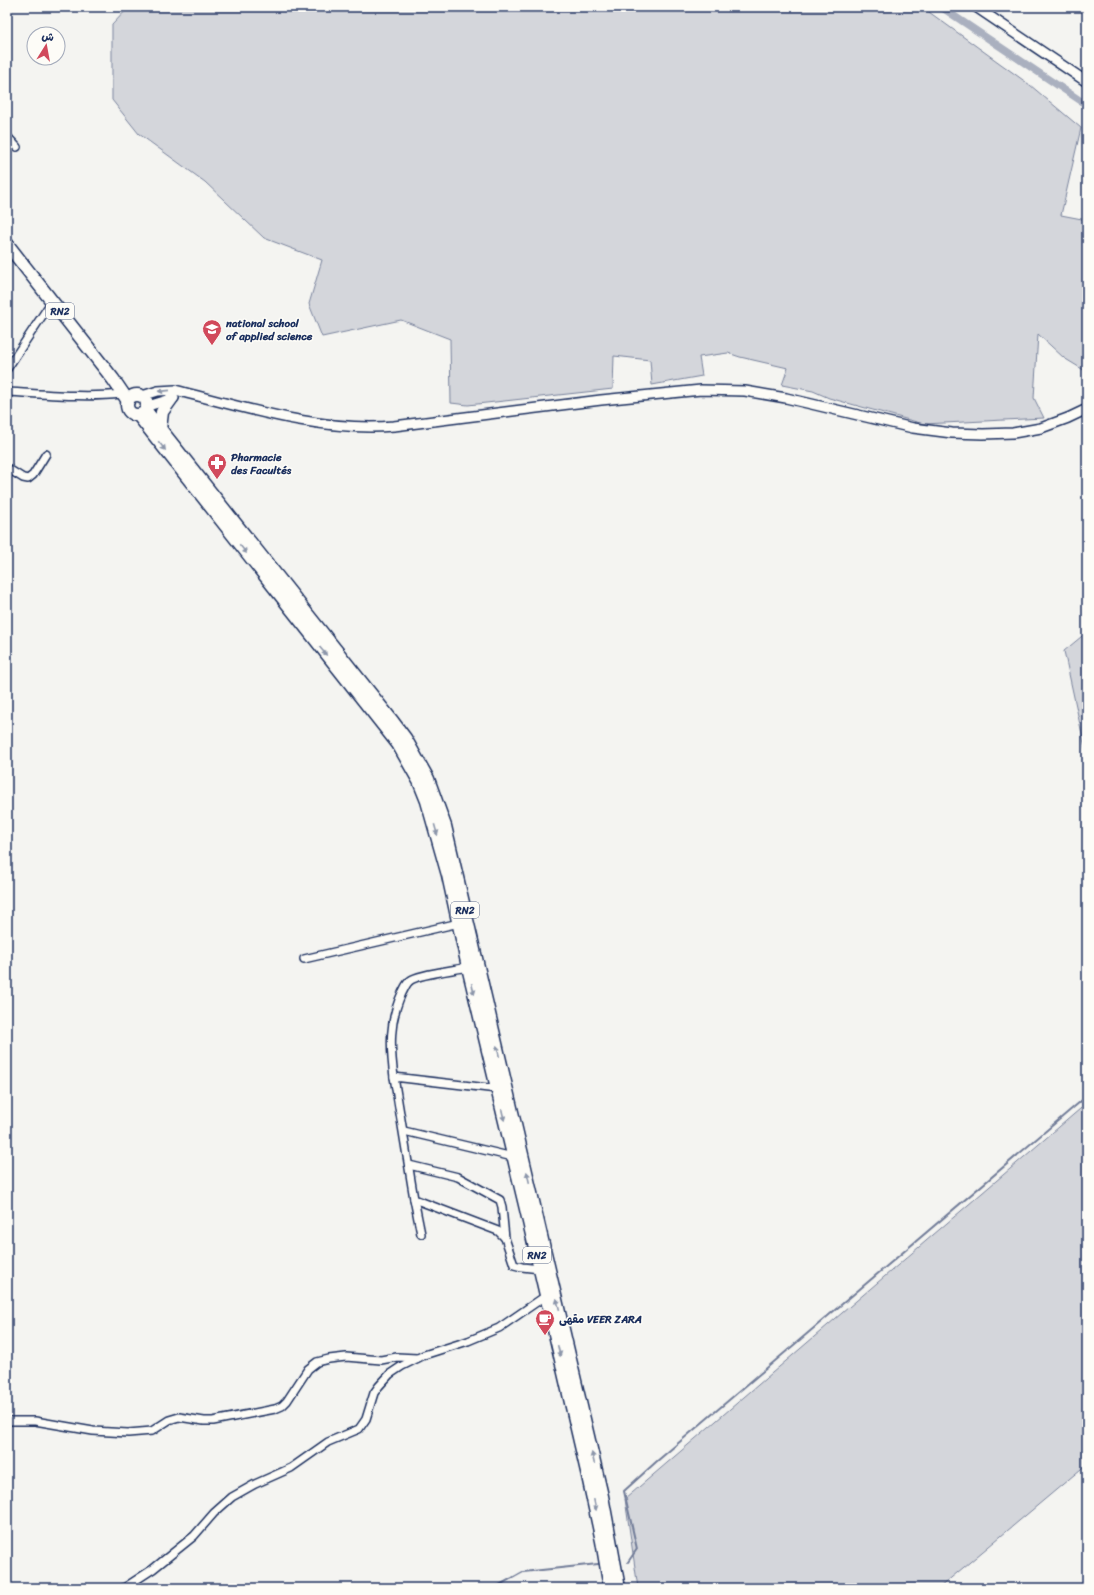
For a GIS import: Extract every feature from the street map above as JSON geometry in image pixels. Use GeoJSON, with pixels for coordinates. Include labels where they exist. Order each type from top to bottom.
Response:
{"type":"FeatureCollection","features":[{"type":"Feature","properties":{"kind":"highway","name":"RN2"},"geometry":{"type":"LineString","coordinates":[[7,244],[113,379],[160,429],[393,722],[405,738],[428,778],[445,826],[512,1109],[602,1496],[619,1588]]}},
{"type":"Feature","properties":{"kind":"highway"},"geometry":{"type":"LineString","coordinates":[[160,429],[162,412],[172,398]]}},
{"type":"Feature","properties":{"kind":"highway","name":"RN2"},"geometry":{"type":"LineString","coordinates":[[137,403],[398,744],[419,781],[427,801],[448,875],[468,967],[540,1269],[588,1476],[602,1541],[610,1588]]}},
{"type":"Feature","properties":{"kind":"street"},"geometry":{"type":"LineString","coordinates":[[976,7],[1087,82]]}},
{"type":"Feature","properties":{"kind":"street"},"geometry":{"type":"LineString","coordinates":[[7,136],[17,147]]}},
{"type":"Feature","properties":{"kind":"street"},"geometry":{"type":"LineString","coordinates":[[7,369],[52,301]]}},
{"type":"Feature","properties":{"kind":"street"},"geometry":{"type":"LineString","coordinates":[[137,403],[167,390],[186,393],[287,417],[332,425],[368,427],[394,426],[570,404],[701,390],[744,391],[786,398],[914,428],[952,433],[983,434],[1013,433],[1041,428],[1087,409]]}},
{"type":"Feature","properties":{"kind":"street"},"geometry":{"type":"LineString","coordinates":[[7,392],[86,396],[137,403],[172,398],[186,393]]}},
{"type":"Feature","properties":{"kind":"street"},"geometry":{"type":"LineString","coordinates":[[7,468],[23,478],[28,479],[46,454]]}},
{"type":"Feature","properties":{"kind":"street"},"geometry":{"type":"LineString","coordinates":[[304,959],[459,923]]}},
{"type":"Feature","properties":{"kind":"street"},"geometry":{"type":"LineString","coordinates":[[422,1234],[414,1199],[394,1077],[391,1054],[393,1019],[396,1007],[406,985],[411,980],[416,977],[468,967]]}},
{"type":"Feature","properties":{"kind":"street"},"geometry":{"type":"LineString","coordinates":[[394,1077],[497,1089]]}},
{"type":"Feature","properties":{"kind":"street"},"geometry":{"type":"LineString","coordinates":[[404,1131],[513,1157]]}},
{"type":"Feature","properties":{"kind":"street"},"geometry":{"type":"LineString","coordinates":[[409,1164],[458,1177],[500,1200],[502,1206],[505,1238],[514,1264],[522,1267],[540,1269]]}},
{"type":"Feature","properties":{"kind":"street"},"geometry":{"type":"LineString","coordinates":[[414,1199],[498,1231],[505,1238]]}},
{"type":"Feature","properties":{"kind":"street"},"geometry":{"type":"LineString","coordinates":[[124,1588],[153,1569],[189,1541],[214,1513],[232,1497],[295,1465],[328,1442],[359,1429],[366,1419],[374,1393],[390,1374],[417,1358],[468,1341],[499,1328],[546,1295]]}},
{"type":"Feature","properties":{"kind":"street"},"geometry":{"type":"LineString","coordinates":[[7,1420],[35,1421],[107,1432],[128,1433],[152,1431],[174,1418],[186,1417],[204,1421],[213,1421],[275,1409],[282,1406],[287,1401],[308,1369],[317,1362],[323,1360],[346,1357],[381,1360],[397,1357],[417,1358]]}},
{"type":"Feature","properties":{"kind":"shaded area"},"geometry":{"type":"Polygon","coordinates":[[[129,7],[922,7],[1030,85],[1081,128],[1061,215],[1087,220],[1087,372],[1064,358],[1038,334],[1034,398],[1044,418],[924,424],[829,398],[813,391],[782,385],[788,368],[728,353],[699,357],[702,376],[652,385],[650,360],[614,356],[613,389],[468,405],[451,403],[450,339],[401,320],[322,337],[309,304],[322,260],[264,238],[205,182],[139,134],[112,100],[112,25],[129,7]]]}},
{"type":"Feature","properties":{"kind":"shaded area"},"geometry":{"type":"Polygon","coordinates":[[[1087,632],[1087,757],[1064,651],[1087,632]]]}},
{"type":"Feature","properties":{"kind":"shaded area"},"geometry":{"type":"Polygon","coordinates":[[[1087,1103],[1087,1464],[939,1588],[638,1588],[625,1499],[1087,1103]]]}},
{"type":"Feature","properties":{"kind":"waterway"},"geometry":{"type":"LineString","coordinates":[[941,7],[1087,105]]}},
{"type":"Feature","properties":{"kind":"waterway"},"geometry":{"type":"LineString","coordinates":[[628,1562],[637,1549],[624,1491],[656,1462],[1087,1096]]}},
{"type":"Feature","properties":{"kind":"waterway"},"geometry":{"type":"LineString","coordinates":[[494,1588],[523,1572],[598,1564]]}},
{"type":"Feature","properties":{"kind":"place","name":"national school of applied science"},"geometry":{"type":"Point","coordinates":[212,346]}},
{"type":"Feature","properties":{"kind":"place","name":"Pharmacie des Facultés"},"geometry":{"type":"Point","coordinates":[217,480]}},
{"type":"Feature","properties":{"kind":"place","name":"مقهى VEER ZARA"},"geometry":{"type":"Point","coordinates":[545,1336]}}]}
